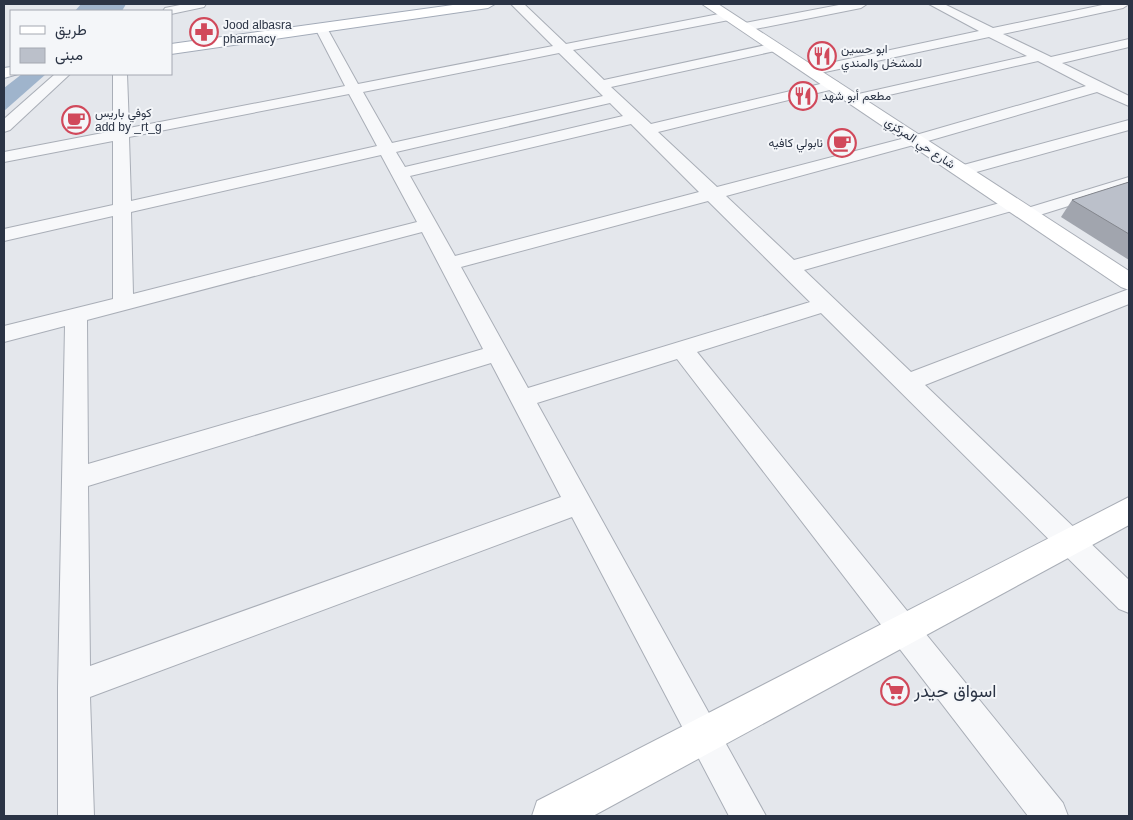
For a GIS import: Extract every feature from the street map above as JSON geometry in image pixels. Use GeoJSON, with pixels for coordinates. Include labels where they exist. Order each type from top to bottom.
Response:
{"type":"FeatureCollection","features":[{"type":"Feature","properties":{"kind":"main road"},"geometry":{"type":"LineString","coordinates":[[172,49],[488,4]]}},
{"type":"Feature","properties":{"kind":"main road","name":"شارع حي المركزي"},"geometry":{"type":"LineString","coordinates":[[711,4],[1129,282]]}},
{"type":"Feature","properties":{"kind":"main road"},"geometry":{"type":"LineString","coordinates":[[552,816],[1129,510]]}},
{"type":"Feature","properties":{"kind":"street"},"geometry":{"type":"LineString","coordinates":[[172,10],[200,4]]}},
{"type":"Feature","properties":{"kind":"street"},"geometry":{"type":"LineString","coordinates":[[517,4],[1129,599]]}},
{"type":"Feature","properties":{"kind":"street"},"geometry":{"type":"LineString","coordinates":[[745,27],[861,4]]}},
{"type":"Feature","properties":{"kind":"street"},"geometry":{"type":"LineString","coordinates":[[935,4],[1129,102]]}},
{"type":"Feature","properties":{"kind":"street"},"geometry":{"type":"LineString","coordinates":[[811,71],[989,31],[1124,4]]}},
{"type":"Feature","properties":{"kind":"street"},"geometry":{"type":"LineString","coordinates":[[4,157],[729,16]]}},
{"type":"Feature","properties":{"kind":"street"},"geometry":{"type":"LineString","coordinates":[[321,28],[748,816]]}},
{"type":"Feature","properties":{"kind":"street"},"geometry":{"type":"LineString","coordinates":[[854,99],[1129,43]]}},
{"type":"Feature","properties":{"kind":"street"},"geometry":{"type":"LineString","coordinates":[[4,235],[386,149],[775,47]]}},
{"type":"Feature","properties":{"kind":"street"},"geometry":{"type":"LineString","coordinates":[[4,127],[62,75]]}},
{"type":"Feature","properties":{"kind":"street"},"geometry":{"type":"LineString","coordinates":[[120,75],[123,303]]}},
{"type":"Feature","properties":{"kind":"street"},"geometry":{"type":"LineString","coordinates":[[399,173],[832,85]]}},
{"type":"Feature","properties":{"kind":"street"},"geometry":{"type":"LineString","coordinates":[[448,264],[915,140],[1098,87]]}},
{"type":"Feature","properties":{"kind":"street"},"geometry":{"type":"LineString","coordinates":[[962,171],[1129,125]]}},
{"type":"Feature","properties":{"kind":"street"},"geometry":{"type":"LineString","coordinates":[[789,268],[1129,182]]}},
{"type":"Feature","properties":{"kind":"street"},"geometry":{"type":"LineString","coordinates":[[4,334],[427,225]]}},
{"type":"Feature","properties":{"kind":"street"},"geometry":{"type":"LineString","coordinates":[[907,383],[1129,296]]}},
{"type":"Feature","properties":{"kind":"street"},"geometry":{"type":"LineString","coordinates":[[522,399],[826,304]]}},
{"type":"Feature","properties":{"kind":"street"},"geometry":{"type":"LineString","coordinates":[[76,315],[74,687],[76,816]]}},
{"type":"Feature","properties":{"kind":"street"},"geometry":{"type":"LineString","coordinates":[[682,349],[1050,816]]}},
{"type":"Feature","properties":{"kind":"street"},"geometry":{"type":"LineString","coordinates":[[75,479],[497,354]]}},
{"type":"Feature","properties":{"kind":"street"},"geometry":{"type":"LineString","coordinates":[[74,687],[578,503]]}},
{"type":"Feature","properties":{"kind":"water"},"geometry":{"type":"Polygon","coordinates":[[[81,4],[126,4],[123,10],[76,10],[81,4]]]}},
{"type":"Feature","properties":{"kind":"water"},"geometry":{"type":"Polygon","coordinates":[[[21,75],[45,75],[4,111],[4,88],[21,75]]]}},
{"type":"Feature","properties":{"kind":"building"},"geometry":{"type":"Polygon","coordinates":[[[1129,182],[1129,234],[1072,200],[1129,182]]]}},
{"type":"Feature","properties":{"kind":"place","name":"Jood albasra pharmacy"},"geometry":{"type":"Point","coordinates":[204,32]}},
{"type":"Feature","properties":{"kind":"place","name":"ابو حسين للمشخل والمندي"},"geometry":{"type":"Point","coordinates":[822,56]}},
{"type":"Feature","properties":{"kind":"place","name":"مطعم أبو شهد"},"geometry":{"type":"Point","coordinates":[803,96]}},
{"type":"Feature","properties":{"kind":"place","name":"كوفي باريس add by _rt_g"},"geometry":{"type":"Point","coordinates":[76,120]}},
{"type":"Feature","properties":{"kind":"place","name":"نابولي كافيه"},"geometry":{"type":"Point","coordinates":[842,143]}},
{"type":"Feature","properties":{"kind":"place","name":"اسواق حيدر"},"geometry":{"type":"Point","coordinates":[895,691]}}]}
